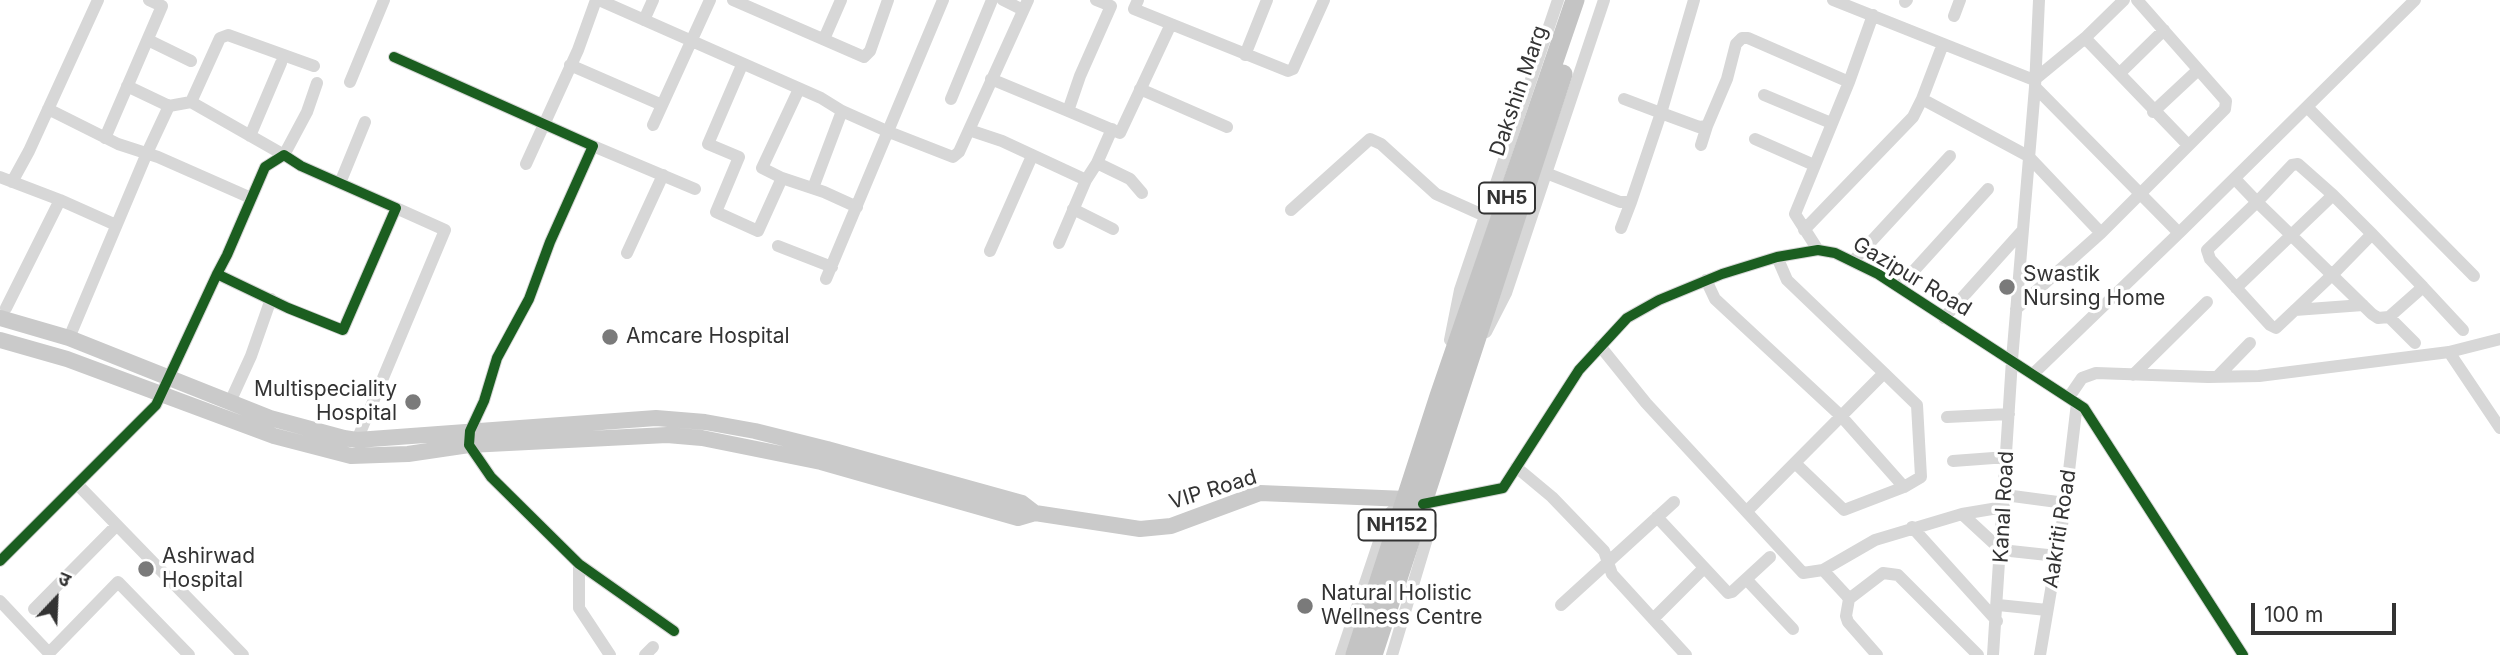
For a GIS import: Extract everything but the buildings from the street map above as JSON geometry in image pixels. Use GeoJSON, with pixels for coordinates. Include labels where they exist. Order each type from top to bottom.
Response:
{"type":"FeatureCollection","features":[{"type":"Feature","properties":{"kind":"highway","name":"Dakshin Marg"},"geometry":{"type":"LineString","coordinates":[[1439,396],[1575,0]]}},
{"type":"Feature","properties":{"kind":"highway","name":"NH5"},"geometry":{"type":"LineString","coordinates":[[1465,374],[1587,0]]}},
{"type":"Feature","properties":{"kind":"highway","name":"NH152"},"geometry":{"type":"LineString","coordinates":[[1354,655],[1416,504],[1465,374]]}},
{"type":"Feature","properties":{"kind":"highway","name":"NH152"},"geometry":{"type":"LineString","coordinates":[[1373,655],[1416,504],[1439,396]]}},
{"type":"Feature","properties":{"kind":"main road"},"geometry":{"type":"LineString","coordinates":[[2,317],[69,338],[270,418],[357,440],[667,435],[702,438],[821,462],[1018,518],[1035,513]]}},
{"type":"Feature","properties":{"kind":"main road"},"geometry":{"type":"LineString","coordinates":[[0,340],[67,359],[274,436],[351,456],[408,454],[469,438],[616,420],[656,418],[705,422],[755,431],[1022,503],[1035,513]]}},
{"type":"Feature","properties":{"kind":"main road"},"geometry":{"type":"LineString","coordinates":[[616,420],[621,437]]}},
{"type":"Feature","properties":{"kind":"main road","name":"VIP Road"},"geometry":{"type":"LineString","coordinates":[[1035,513],[1140,529],[1171,526],[1260,493],[1416,504]]}},
{"type":"Feature","properties":{"kind":"street"},"geometry":{"type":"LineString","coordinates":[[98,0],[48,109],[6,180],[61,200],[116,225]]}},
{"type":"Feature","properties":{"kind":"street"},"geometry":{"type":"LineString","coordinates":[[105,138],[162,6],[149,0]]}},
{"type":"Feature","properties":{"kind":"street"},"geometry":{"type":"LineString","coordinates":[[350,82],[384,0]]}},
{"type":"Feature","properties":{"kind":"street"},"geometry":{"type":"LineString","coordinates":[[526,164],[597,0],[821,98],[842,111],[889,132],[953,157],[959,152],[1025,5],[1003,0]]}},
{"type":"Feature","properties":{"kind":"street"},"geometry":{"type":"LineString","coordinates":[[644,20],[653,0]]}},
{"type":"Feature","properties":{"kind":"street"},"geometry":{"type":"LineString","coordinates":[[653,125],[710,0]]}},
{"type":"Feature","properties":{"kind":"street"},"geometry":{"type":"LineString","coordinates":[[733,0],[864,57],[870,51],[888,0]]}},
{"type":"Feature","properties":{"kind":"street"},"geometry":{"type":"LineString","coordinates":[[824,39],[841,0]]}},
{"type":"Feature","properties":{"kind":"street"},"geometry":{"type":"LineString","coordinates":[[826,279],[943,0]]}},
{"type":"Feature","properties":{"kind":"street"},"geometry":{"type":"LineString","coordinates":[[951,99],[992,0]]}},
{"type":"Feature","properties":{"kind":"street"},"geometry":{"type":"LineString","coordinates":[[1068,111],[1111,6],[1096,0]]}},
{"type":"Feature","properties":{"kind":"street"},"geometry":{"type":"LineString","coordinates":[[1138,0],[1134,9],[1288,71],[1293,69],[1324,0]]}},
{"type":"Feature","properties":{"kind":"street"},"geometry":{"type":"LineString","coordinates":[[1245,55],[1267,0]]}},
{"type":"Feature","properties":{"kind":"street","name":"NH152"},"geometry":{"type":"LineString","coordinates":[[1439,396],[1460,290],[1558,0]]}},
{"type":"Feature","properties":{"kind":"street","name":"NH152"},"geometry":{"type":"LineString","coordinates":[[1465,374],[1506,293],[1604,0]]}},
{"type":"Feature","properties":{"kind":"street"},"geometry":{"type":"LineString","coordinates":[[1621,228],[1661,113],[1693,0]]}},
{"type":"Feature","properties":{"kind":"street"},"geometry":{"type":"LineString","coordinates":[[1833,0],[2034,84],[2179,233]]}},
{"type":"Feature","properties":{"kind":"street"},"geometry":{"type":"LineString","coordinates":[[1954,16],[1961,0]]}},
{"type":"Feature","properties":{"kind":"street"},"geometry":{"type":"LineString","coordinates":[[2039,5],[2050,0]]}},
{"type":"Feature","properties":{"kind":"street"},"geometry":{"type":"LineString","coordinates":[[2034,84],[2124,0]]}},
{"type":"Feature","properties":{"kind":"street"},"geometry":{"type":"LineString","coordinates":[[2016,309],[2101,233],[2226,106],[2226,101],[2137,0]]}},
{"type":"Feature","properties":{"kind":"street"},"geometry":{"type":"LineString","coordinates":[[2033,374],[2415,0]]}},
{"type":"Feature","properties":{"kind":"street","name":"Kanal Road"},"geometry":{"type":"LineString","coordinates":[[1996,655],[2012,360],[2039,5]]}},
{"type":"Feature","properties":{"kind":"street"},"geometry":{"type":"LineString","coordinates":[[1818,250],[1795,214],[1849,82],[1873,15]]}},
{"type":"Feature","properties":{"kind":"street"},"geometry":{"type":"LineString","coordinates":[[991,79],[1120,133],[1171,24]]}},
{"type":"Feature","properties":{"kind":"street"},"geometry":{"type":"LineString","coordinates":[[2120,73],[2164,30]]}},
{"type":"Feature","properties":{"kind":"street"},"geometry":{"type":"LineString","coordinates":[[191,102],[220,38],[228,35],[314,66]]}},
{"type":"Feature","properties":{"kind":"street"},"geometry":{"type":"LineString","coordinates":[[1701,145],[1727,79],[1736,44],[1742,38],[1748,38],[1849,82]]}},
{"type":"Feature","properties":{"kind":"street"},"geometry":{"type":"LineString","coordinates":[[2085,38],[2187,145]]}},
{"type":"Feature","properties":{"kind":"street"},"geometry":{"type":"LineString","coordinates":[[148,40],[191,61]]}},
{"type":"Feature","properties":{"kind":"street"},"geometry":{"type":"LineString","coordinates":[[1804,230],[1905,126],[1922,100],[1943,44]]}},
{"type":"Feature","properties":{"kind":"street"},"geometry":{"type":"LineString","coordinates":[[394,57],[593,146],[695,188]]}},
{"type":"Feature","properties":{"kind":"street"},"geometry":{"type":"LineString","coordinates":[[250,136],[281,63]]}},
{"type":"Feature","properties":{"kind":"street"},"geometry":{"type":"LineString","coordinates":[[570,65],[662,106]]}},
{"type":"Feature","properties":{"kind":"street"},"geometry":{"type":"LineString","coordinates":[[742,65],[708,144],[739,157],[716,212],[758,231],[782,178]]}},
{"type":"Feature","properties":{"kind":"street"},"geometry":{"type":"LineString","coordinates":[[2153,112],[2198,70]]}},
{"type":"Feature","properties":{"kind":"street"},"geometry":{"type":"LineString","coordinates":[[0,561],[156,405],[265,167],[284,155],[307,113],[317,83]]}},
{"type":"Feature","properties":{"kind":"street"},"geometry":{"type":"LineString","coordinates":[[127,86],[169,106],[191,102],[301,166],[445,230],[357,440]]}},
{"type":"Feature","properties":{"kind":"street"},"geometry":{"type":"LineString","coordinates":[[799,89],[762,168],[857,207]]}},
{"type":"Feature","properties":{"kind":"street"},"geometry":{"type":"LineString","coordinates":[[1140,89],[1227,127]]}},
{"type":"Feature","properties":{"kind":"street"},"geometry":{"type":"LineString","coordinates":[[1764,94],[1831,123]]}},
{"type":"Feature","properties":{"kind":"street"},"geometry":{"type":"LineString","coordinates":[[1624,99],[1699,127],[1707,126]]}},
{"type":"Feature","properties":{"kind":"street"},"geometry":{"type":"LineString","coordinates":[[1922,100],[2028,156],[2101,233]]}},
{"type":"Feature","properties":{"kind":"street"},"geometry":{"type":"LineString","coordinates":[[69,338],[146,153],[169,106]]}},
{"type":"Feature","properties":{"kind":"street"},"geometry":{"type":"LineString","coordinates":[[2307,107],[2474,276]]}},
{"type":"Feature","properties":{"kind":"street"},"geometry":{"type":"LineString","coordinates":[[48,109],[105,138],[251,198]]}},
{"type":"Feature","properties":{"kind":"street"},"geometry":{"type":"LineString","coordinates":[[813,188],[842,111]]}},
{"type":"Feature","properties":{"kind":"street"},"geometry":{"type":"LineString","coordinates":[[340,183],[365,122]]}},
{"type":"Feature","properties":{"kind":"street"},"geometry":{"type":"LineString","coordinates":[[1059,243],[1112,129]]}},
{"type":"Feature","properties":{"kind":"street"},"geometry":{"type":"LineString","coordinates":[[969,130],[1002,141],[1086,180]]}},
{"type":"Feature","properties":{"kind":"street"},"geometry":{"type":"LineString","coordinates":[[1291,210],[1370,139],[1381,144],[1436,194],[1485,216]]}},
{"type":"Feature","properties":{"kind":"street"},"geometry":{"type":"LineString","coordinates":[[1755,139],[1814,165]]}},
{"type":"Feature","properties":{"kind":"street"},"geometry":{"type":"LineString","coordinates":[[593,146],[550,242],[529,299],[497,358],[469,438],[491,477],[579,564],[674,631]]}},
{"type":"Feature","properties":{"kind":"street"},"geometry":{"type":"LineString","coordinates":[[990,251],[1032,156]]}},
{"type":"Feature","properties":{"kind":"street"},"geometry":{"type":"LineString","coordinates":[[1854,260],[1950,156]]}},
{"type":"Feature","properties":{"kind":"street"},"geometry":{"type":"LineString","coordinates":[[1097,163],[1130,179],[1142,192]]}},
{"type":"Feature","properties":{"kind":"street"},"geometry":{"type":"LineString","coordinates":[[2372,234],[2276,328],[2210,259],[2207,250],[2292,165],[2298,164],[2372,234],[2463,330]]}},
{"type":"Feature","properties":{"kind":"street"},"geometry":{"type":"LineString","coordinates":[[1546,173],[1620,202],[1631,202]]}},
{"type":"Feature","properties":{"kind":"street"},"geometry":{"type":"LineString","coordinates":[[627,253],[663,175]]}},
{"type":"Feature","properties":{"kind":"street"},"geometry":{"type":"LineString","coordinates":[[2235,179],[2378,318],[2389,317],[2423,287]]}},
{"type":"Feature","properties":{"kind":"street"},"geometry":{"type":"LineString","coordinates":[[1899,287],[1987,189]]}},
{"type":"Feature","properties":{"kind":"street"},"geometry":{"type":"LineString","coordinates":[[2236,288],[2333,195]]}},
{"type":"Feature","properties":{"kind":"street"},"geometry":{"type":"LineString","coordinates":[[2,317],[61,200]]}},
{"type":"Feature","properties":{"kind":"street"},"geometry":{"type":"LineString","coordinates":[[217,274],[343,330],[396,208]]}},
{"type":"Feature","properties":{"kind":"street"},"geometry":{"type":"LineString","coordinates":[[1073,209],[1113,229]]}},
{"type":"Feature","properties":{"kind":"street"},"geometry":{"type":"LineString","coordinates":[[1944,317],[2023,230]]}},
{"type":"Feature","properties":{"kind":"street"},"geometry":{"type":"LineString","coordinates":[[778,246],[832,267]]}},
{"type":"Feature","properties":{"kind":"street","name":"Gazipur Road"},"geometry":{"type":"LineString","coordinates":[[1416,504],[1503,488],[1580,370],[1627,318],[1706,280],[1776,257],[1818,250],[1835,253],[1854,260],[1899,287],[2084,408],[2243,655]]}},
{"type":"Feature","properties":{"kind":"street"},"geometry":{"type":"LineString","coordinates":[[1776,257],[1787,279],[1917,405],[1921,477],[1904,487],[1843,510],[1795,463]]}},
{"type":"Feature","properties":{"kind":"street"},"geometry":{"type":"LineString","coordinates":[[1706,280],[1715,299],[1841,416],[1904,487]]}},
{"type":"Feature","properties":{"kind":"street"},"geometry":{"type":"LineString","coordinates":[[230,402],[251,356],[271,299]]}},
{"type":"Feature","properties":{"kind":"street"},"geometry":{"type":"LineString","coordinates":[[2133,375],[2207,302]]}},
{"type":"Feature","properties":{"kind":"street"},"geometry":{"type":"LineString","coordinates":[[2295,310],[2363,305]]}},
{"type":"Feature","properties":{"kind":"street"},"geometry":{"type":"LineString","coordinates":[[2389,317],[2414,343]]}},
{"type":"Feature","properties":{"kind":"street"},"geometry":{"type":"LineString","coordinates":[[2073,400],[2077,383],[2096,373],[2259,376],[2449,352],[2500,338]]}},
{"type":"Feature","properties":{"kind":"street"},"geometry":{"type":"LineString","coordinates":[[2217,377],[2250,343]]}},
{"type":"Feature","properties":{"kind":"street"},"geometry":{"type":"LineString","coordinates":[[1600,346],[1646,403],[1803,573],[1823,570],[1875,540],[2004,501],[2065,503]]}},
{"type":"Feature","properties":{"kind":"street"},"geometry":{"type":"LineString","coordinates":[[2449,352],[2500,428]]}},
{"type":"Feature","properties":{"kind":"street"},"geometry":{"type":"LineString","coordinates":[[1747,511],[1884,373]]}},
{"type":"Feature","properties":{"kind":"street","name":"Aakriti Road"},"geometry":{"type":"LineString","coordinates":[[2040,655],[2065,503],[2073,400]]}},
{"type":"Feature","properties":{"kind":"street"},"geometry":{"type":"LineString","coordinates":[[1947,417],[2009,414]]}},
{"type":"Feature","properties":{"kind":"street"},"geometry":{"type":"LineString","coordinates":[[1953,461],[2007,457]]}},
{"type":"Feature","properties":{"kind":"street"},"geometry":{"type":"LineString","coordinates":[[1516,467],[1552,497],[1604,551],[1612,573],[1686,655]]}},
{"type":"Feature","properties":{"kind":"street"},"geometry":{"type":"LineString","coordinates":[[77,484],[243,655]]}},
{"type":"Feature","properties":{"kind":"street"},"geometry":{"type":"LineString","coordinates":[[1561,605],[1674,502]]}},
{"type":"Feature","properties":{"kind":"street"},"geometry":{"type":"LineString","coordinates":[[1341,655],[1388,516],[1416,504],[1431,525],[1392,655]]}},
{"type":"Feature","properties":{"kind":"street"},"geometry":{"type":"LineString","coordinates":[[1962,514],[2001,550],[2057,556]]}},
{"type":"Feature","properties":{"kind":"street"},"geometry":{"type":"LineString","coordinates":[[1657,517],[1728,593],[1770,557]]}},
{"type":"Feature","properties":{"kind":"street"},"geometry":{"type":"LineString","coordinates":[[34,609],[117,525]]}},
{"type":"Feature","properties":{"kind":"street"},"geometry":{"type":"LineString","coordinates":[[1912,527],[1997,621]]}},
{"type":"Feature","properties":{"kind":"street"},"geometry":{"type":"LineString","coordinates":[[579,564],[579,608],[610,655]]}},
{"type":"Feature","properties":{"kind":"street"},"geometry":{"type":"LineString","coordinates":[[1653,619],[1704,568]]}},
{"type":"Feature","properties":{"kind":"street"},"geometry":{"type":"LineString","coordinates":[[1823,570],[1849,599]]}},
{"type":"Feature","properties":{"kind":"street"},"geometry":{"type":"LineString","coordinates":[[1877,655],[1848,622],[1846,616],[1849,599],[1880,574],[1887,573],[1898,575],[1978,655]]}},
{"type":"Feature","properties":{"kind":"street"},"geometry":{"type":"LineString","coordinates":[[1746,579],[1793,629]]}},
{"type":"Feature","properties":{"kind":"street"},"geometry":{"type":"LineString","coordinates":[[0,601],[50,654],[118,582],[188,655]]}},
{"type":"Feature","properties":{"kind":"street"},"geometry":{"type":"LineString","coordinates":[[1998,605],[2047,610]]}},
{"type":"Feature","properties":{"kind":"cycle path"},"geometry":{"type":"LineString","coordinates":[[394,57],[593,146],[550,242],[529,299],[497,358],[484,401],[470,431],[469,445],[491,477],[579,564],[674,631]]}},
{"type":"Feature","properties":{"kind":"cycle path"},"geometry":{"type":"LineString","coordinates":[[0,561],[156,405],[265,167],[284,155],[301,166],[396,208],[343,330],[288,308],[217,274]]}},
{"type":"Feature","properties":{"kind":"cycle path"},"geometry":{"type":"LineString","coordinates":[[1423,504],[1503,488],[1579,370],[1627,318],[1659,300],[1722,274],[1777,257],[1818,250],[1835,253],[1878,274],[2084,408],[2243,655]]}},
{"type":"Feature","properties":{"kind":"place","name":"Swastik Nursing Home"},"geometry":{"type":"Point","coordinates":[2007,287]}},
{"type":"Feature","properties":{"kind":"place","name":"Amcare Hospital"},"geometry":{"type":"Point","coordinates":[610,337]}},
{"type":"Feature","properties":{"kind":"place","name":"Multispeciality Hospital"},"geometry":{"type":"Point","coordinates":[413,402]}},
{"type":"Feature","properties":{"kind":"place","name":"Ashirwad Hospital"},"geometry":{"type":"Point","coordinates":[146,569]}},
{"type":"Feature","properties":{"kind":"place","name":"Natural Holistic Wellness Centre"},"geometry":{"type":"Point","coordinates":[1305,606]}}]}
